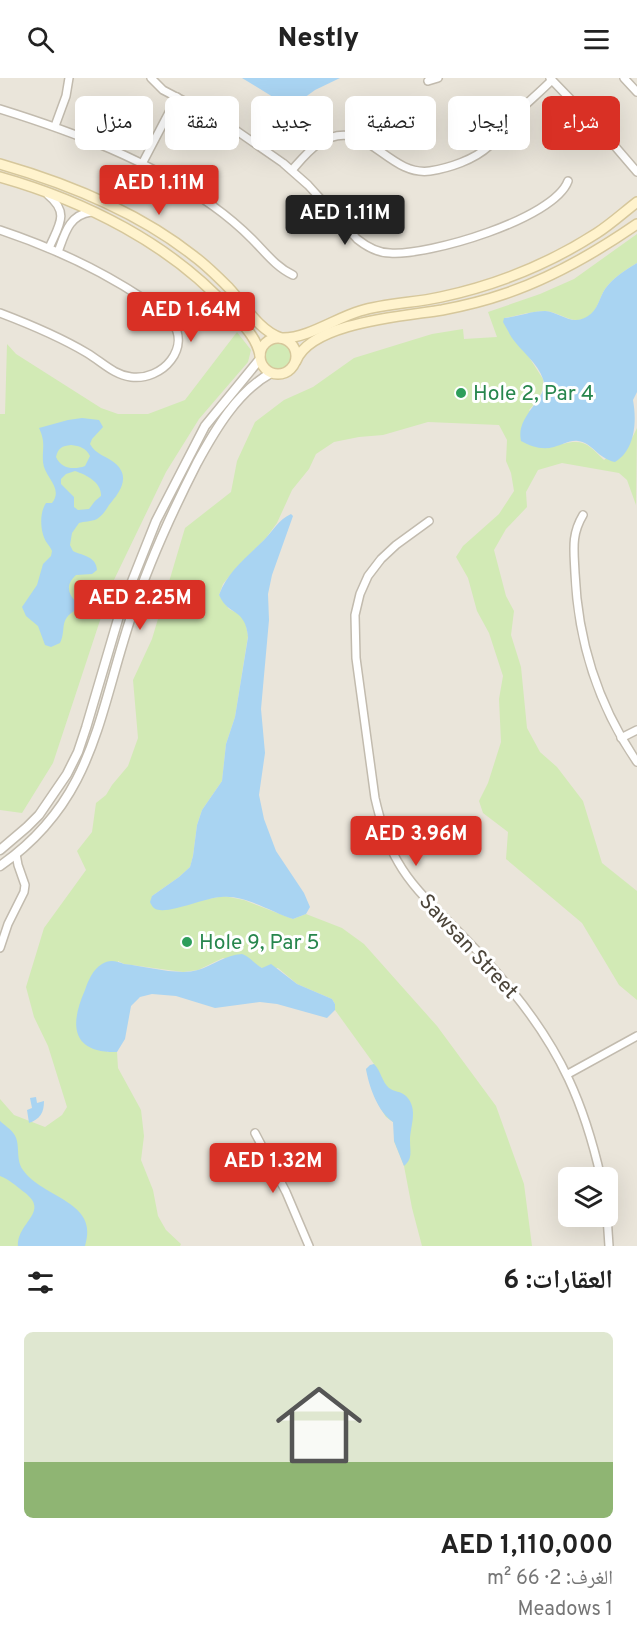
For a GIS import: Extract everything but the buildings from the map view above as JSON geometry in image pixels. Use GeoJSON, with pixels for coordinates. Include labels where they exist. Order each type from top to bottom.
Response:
{"type":"FeatureCollection","features":[{"type":"Feature","properties":{"kind":"main road"},"geometry":{"type":"LineString","coordinates":[[0,164],[80,192],[167,237],[210,270],[264,329],[294,347],[296,361]]}},
{"type":"Feature","properties":{"kind":"main road"},"geometry":{"type":"LineString","coordinates":[[0,177],[44,191],[91,212],[158,248],[215,293],[251,334],[264,367],[271,373],[286,373],[307,345],[339,330],[387,317],[479,302],[527,286],[589,256],[636,223]]}},
{"type":"Feature","properties":{"kind":"main road"},"geometry":{"type":"LineString","coordinates":[[260,357],[267,342],[302,335],[360,311],[385,305],[439,298],[501,281],[543,263],[597,233],[634,205]]}},
{"type":"Feature","properties":{"kind":"street"},"geometry":{"type":"LineString","coordinates":[[55,126],[66,96],[69,78]]}},
{"type":"Feature","properties":{"kind":"street"},"geometry":{"type":"LineString","coordinates":[[151,78],[163,90],[175,96]]}},
{"type":"Feature","properties":{"kind":"street"},"geometry":{"type":"LineString","coordinates":[[428,81],[438,78]]}},
{"type":"Feature","properties":{"kind":"street"},"geometry":{"type":"LineString","coordinates":[[624,78],[637,92]]}},
{"type":"Feature","properties":{"kind":"street"},"geometry":{"type":"LineString","coordinates":[[292,170],[316,145],[333,137],[351,136],[369,142],[394,163],[407,169],[429,171],[476,156],[486,149],[551,79],[567,96]]}},
{"type":"Feature","properties":{"kind":"street"},"geometry":{"type":"LineString","coordinates":[[0,109],[55,126],[142,164],[214,207],[245,232],[278,265],[293,275]]}},
{"type":"Feature","properties":{"kind":"street"},"geometry":{"type":"LineString","coordinates":[[142,164],[165,120]]}},
{"type":"Feature","properties":{"kind":"street"},"geometry":{"type":"LineString","coordinates":[[239,132],[292,170],[357,240],[376,250],[398,254],[448,245],[498,228],[555,198],[568,181]]}},
{"type":"Feature","properties":{"kind":"street"},"geometry":{"type":"LineString","coordinates":[[618,150],[636,170]]}},
{"type":"Feature","properties":{"kind":"street"},"geometry":{"type":"LineString","coordinates":[[44,191],[58,204],[61,219],[49,248]]}},
{"type":"Feature","properties":{"kind":"street"},"geometry":{"type":"LineString","coordinates":[[634,205],[637,196]]}},
{"type":"Feature","properties":{"kind":"street"},"geometry":{"type":"LineString","coordinates":[[58,252],[70,222],[80,214],[91,212]]}},
{"type":"Feature","properties":{"kind":"street"},"geometry":{"type":"LineString","coordinates":[[61,219],[70,222]]}},
{"type":"Feature","properties":{"kind":"street"},"geometry":{"type":"LineString","coordinates":[[0,230],[58,252],[119,284],[164,313],[177,330],[179,340],[174,357],[153,374],[142,377],[121,375],[87,353],[0,313]]}},
{"type":"Feature","properties":{"kind":"street"},"geometry":{"type":"LineString","coordinates":[[0,850],[39,815],[68,774],[86,728],[122,609],[156,521],[205,426],[260,357]]}},
{"type":"Feature","properties":{"kind":"street"},"geometry":{"type":"LineString","coordinates":[[1,865],[36,836],[57,812],[78,780],[98,730],[132,613],[167,525],[206,447],[238,402],[258,381],[271,373]]}},
{"type":"Feature","properties":{"kind":"street"},"geometry":{"type":"LineString","coordinates":[[583,514],[574,536],[577,602],[581,631],[597,686],[621,738],[637,762]]}},
{"type":"Feature","properties":{"kind":"street","name":"Sawsan Street"},"geometry":{"type":"LineString","coordinates":[[429,521],[381,559],[368,576],[360,594],[355,615],[356,658],[380,820],[397,861],[410,880],[424,898],[491,965],[539,1027],[568,1074],[585,1118],[598,1167]]}},
{"type":"Feature","properties":{"kind":"street"},"geometry":{"type":"LineString","coordinates":[[621,738],[637,730]]}},
{"type":"Feature","properties":{"kind":"street"},"geometry":{"type":"LineString","coordinates":[[0,948],[8,924],[24,892],[25,885],[16,854]]}},
{"type":"Feature","properties":{"kind":"street"},"geometry":{"type":"LineString","coordinates":[[1,865],[10,865],[21,872]]}},
{"type":"Feature","properties":{"kind":"street"},"geometry":{"type":"LineString","coordinates":[[568,1074],[637,1036]]}},
{"type":"Feature","properties":{"kind":"street"},"geometry":{"type":"LineString","coordinates":[[255,1133],[286,1192],[309,1246]]}},
{"type":"Feature","properties":{"kind":"street"},"geometry":{"type":"LineString","coordinates":[[608,1227],[609,1246]]}},
{"type":"Feature","properties":{"kind":"shaded area"},"geometry":{"type":"Polygon","coordinates":[[[0,78],[637,78],[637,1246],[0,1246],[0,78]]]}},
{"type":"Feature","properties":{"kind":"green space"},"geometry":{"type":"Polygon","coordinates":[[[637,234],[637,263],[608,285],[589,316],[572,320],[545,311],[504,318],[543,379],[540,396],[529,410],[563,444],[576,442],[586,444],[604,460],[631,440],[637,428],[636,505],[627,480],[619,473],[562,463],[538,470],[526,492],[527,507],[506,529],[494,550],[506,596],[514,611],[511,635],[521,667],[527,728],[540,752],[557,767],[583,801],[602,863],[637,891],[637,1000],[619,985],[582,923],[506,859],[508,832],[483,813],[479,801],[488,783],[501,742],[499,699],[503,676],[489,633],[477,611],[468,578],[456,557],[463,546],[499,514],[514,491],[506,461],[507,440],[499,425],[428,422],[383,435],[334,442],[316,454],[309,469],[292,490],[277,523],[223,584],[219,595],[229,609],[245,620],[248,636],[235,717],[226,744],[222,781],[202,810],[197,825],[190,867],[152,896],[178,907],[224,896],[244,900],[293,919],[306,914],[342,928],[364,944],[437,1026],[496,1106],[524,1184],[532,1246],[422,1246],[404,1166],[394,1141],[395,1127],[378,1104],[366,1069],[374,1064],[335,1010],[332,999],[297,984],[278,968],[262,968],[223,958],[198,970],[183,972],[124,964],[118,961],[107,1052],[117,1052],[118,1068],[141,1110],[144,1136],[141,1160],[153,1190],[158,1216],[166,1230],[181,1244],[180,1246],[0,1246],[0,1099],[14,1115],[45,1127],[62,1115],[67,1107],[48,1046],[34,1017],[26,987],[44,928],[86,870],[77,851],[92,832],[96,803],[106,795],[128,766],[138,738],[133,680],[152,639],[185,528],[231,492],[237,461],[255,422],[284,400],[313,387],[354,358],[432,334],[463,329],[464,339],[497,337],[488,312],[540,294],[574,279],[637,234]]]}},
{"type":"Feature","properties":{"kind":"green space"},"geometry":{"type":"Polygon","coordinates":[[[237,332],[251,350],[248,362],[199,419],[166,472],[112,584],[53,763],[22,813],[0,810],[0,414],[5,414],[7,344],[16,354],[101,408],[118,414],[148,414],[185,400],[237,332]]]}},
{"type":"Feature","properties":{"kind":"green space"},"geometry":{"type":"Polygon","coordinates":[[[278,342],[288,346],[292,356],[288,366],[278,370],[268,366],[264,356],[268,346],[278,342]]]}},
{"type":"Feature","properties":{"kind":"water"},"geometry":{"type":"Polygon","coordinates":[[[242,78],[340,78],[307,96],[271,96],[242,78]]]}},
{"type":"Feature","properties":{"kind":"water"},"geometry":{"type":"Polygon","coordinates":[[[637,263],[637,392],[633,400],[635,417],[633,435],[627,450],[615,462],[583,442],[572,441],[554,447],[541,448],[521,441],[523,423],[544,386],[541,373],[512,338],[503,322],[504,318],[545,311],[571,320],[582,319],[594,311],[605,289],[612,281],[637,263]]]}},
{"type":"Feature","properties":{"kind":"water"},"geometry":{"type":"Polygon","coordinates":[[[82,418],[99,420],[103,427],[90,444],[95,451],[116,464],[123,475],[123,480],[120,490],[102,515],[95,520],[79,523],[72,533],[70,545],[73,551],[92,559],[97,570],[92,574],[76,575],[72,579],[69,590],[78,604],[76,610],[65,621],[60,643],[51,647],[45,645],[38,626],[26,616],[22,607],[37,585],[43,564],[51,556],[52,551],[43,534],[41,517],[46,503],[52,503],[56,492],[44,467],[43,442],[39,428],[82,418]],[[71,445],[59,450],[56,457],[58,461],[68,468],[85,466],[90,456],[87,451],[71,445]],[[75,471],[66,474],[61,479],[61,484],[74,497],[74,507],[78,510],[89,509],[101,496],[101,491],[93,480],[75,471]]]}},
{"type":"Feature","properties":{"kind":"water"},"geometry":{"type":"Polygon","coordinates":[[[291,514],[293,516],[272,575],[268,594],[269,620],[261,709],[265,753],[259,795],[264,819],[276,851],[304,893],[310,907],[306,914],[293,919],[248,901],[230,897],[214,898],[173,909],[157,909],[150,902],[152,896],[190,867],[197,825],[202,810],[222,781],[226,744],[235,717],[248,637],[244,621],[227,607],[219,595],[227,579],[238,565],[279,522],[291,514]]]}},
{"type":"Feature","properties":{"kind":"water"},"geometry":{"type":"Polygon","coordinates":[[[242,954],[262,968],[271,964],[297,984],[332,999],[335,1010],[327,1018],[277,1004],[260,1002],[215,1008],[176,996],[152,994],[140,997],[131,1006],[125,1039],[117,1052],[91,1048],[78,1035],[76,1026],[80,1003],[91,976],[99,966],[107,961],[190,972],[230,956],[242,954]]]}},
{"type":"Feature","properties":{"kind":"water"},"geometry":{"type":"Polygon","coordinates":[[[374,1064],[387,1086],[404,1094],[412,1106],[410,1155],[409,1161],[404,1166],[394,1141],[393,1122],[379,1106],[369,1083],[366,1069],[374,1064]]]}},
{"type":"Feature","properties":{"kind":"water"},"geometry":{"type":"Polygon","coordinates":[[[36,1097],[37,1103],[44,1101],[43,1109],[36,1120],[29,1123],[27,1110],[32,1108],[30,1098],[36,1097]]]}},
{"type":"Feature","properties":{"kind":"water"},"geometry":{"type":"Polygon","coordinates":[[[0,1121],[11,1130],[16,1138],[19,1161],[23,1170],[32,1179],[77,1210],[84,1219],[87,1231],[85,1246],[18,1246],[22,1230],[34,1212],[34,1206],[24,1192],[0,1176],[0,1121]]]}},
{"type":"Feature","properties":{"kind":"place","name":"Hole 2, Par 4"},"geometry":{"type":"Point","coordinates":[461,393]}},
{"type":"Feature","properties":{"kind":"place","name":"Hole 9, Par 5"},"geometry":{"type":"Point","coordinates":[187,942]}}]}
